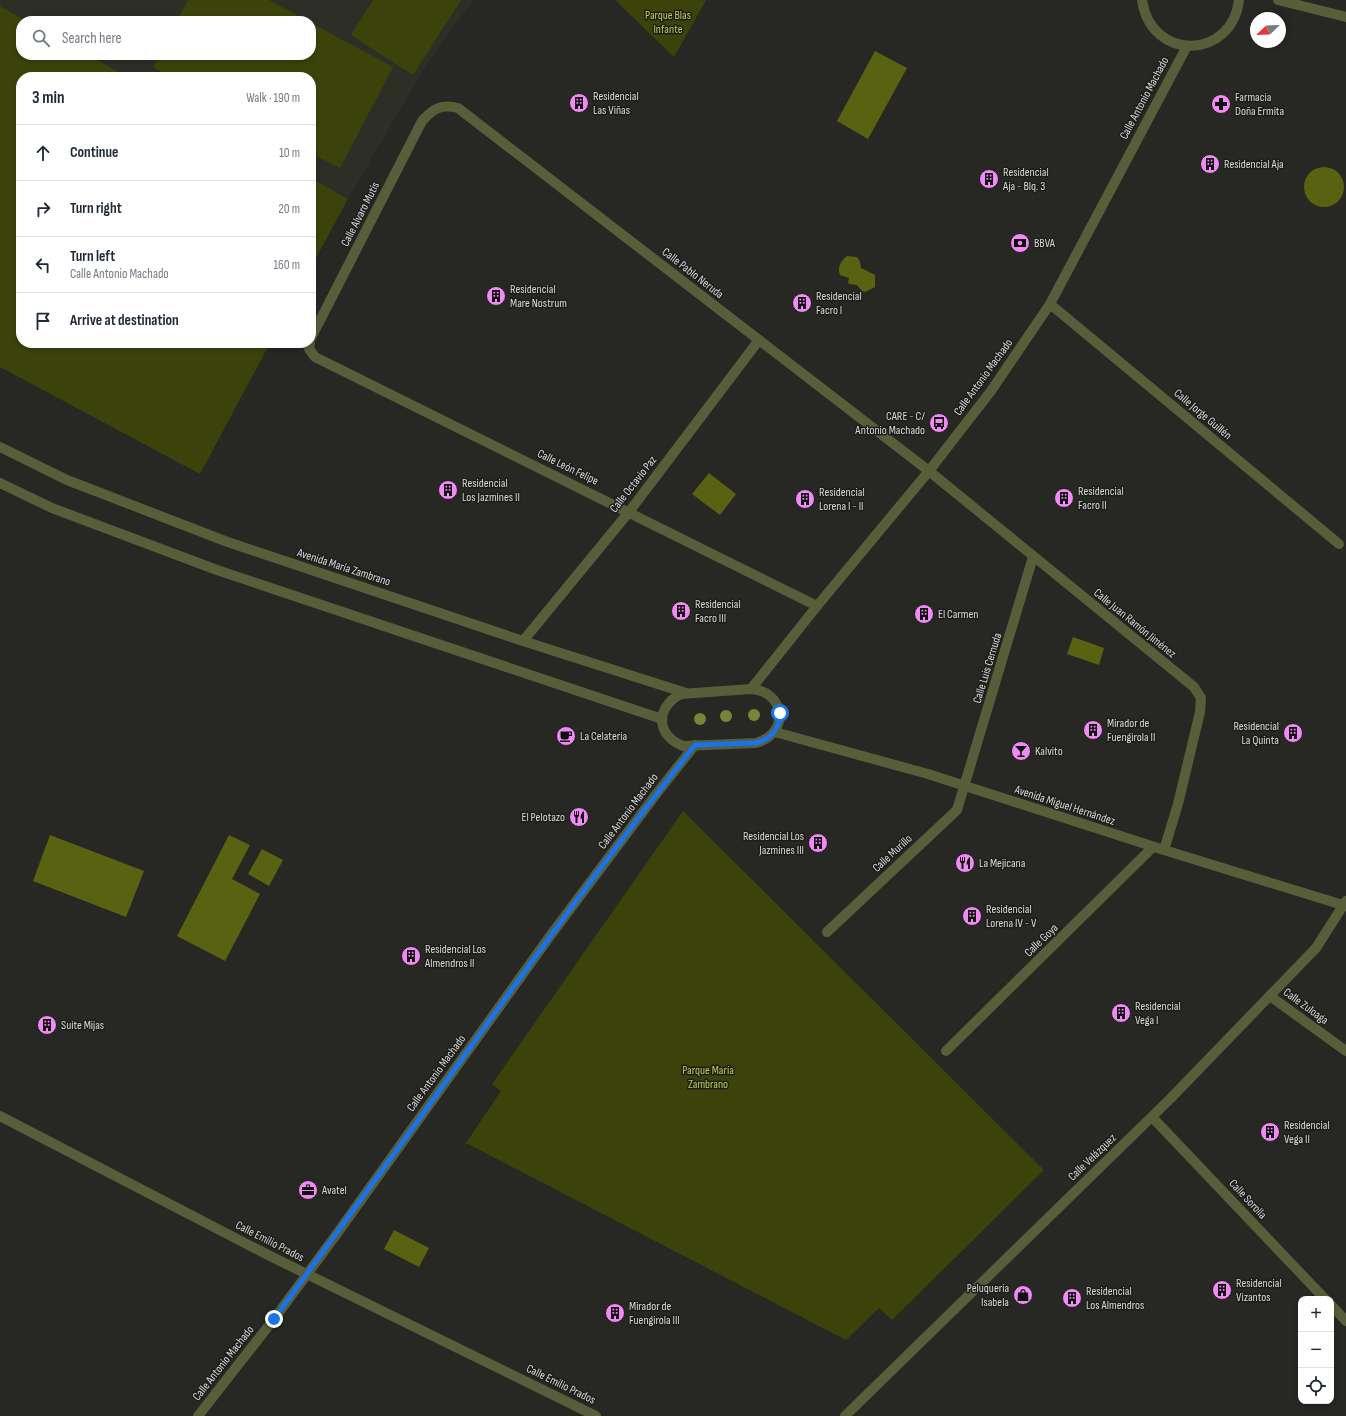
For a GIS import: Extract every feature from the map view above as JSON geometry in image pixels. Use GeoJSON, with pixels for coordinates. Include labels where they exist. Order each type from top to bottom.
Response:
{"type":"FeatureCollection","features":[{"type":"Feature","properties":{"kind":"street"},"geometry":{"type":"LineString","coordinates":[[1142,0],[1144,11],[1150,25],[1160,35],[1173,43],[1187,46],[1202,45],[1216,39],[1228,29],[1236,16],[1239,0]]}},
{"type":"Feature","properties":{"kind":"street"},"geometry":{"type":"LineString","coordinates":[[1278,0],[1346,17]]}},
{"type":"Feature","properties":{"kind":"street","name":"Calle Antonio Machado"},"geometry":{"type":"LineString","coordinates":[[751,689],[817,606],[929,471],[991,391],[1050,304],[1187,46]]}},
{"type":"Feature","properties":{"kind":"street","name":"Calle Pablo Neruda"},"geometry":{"type":"LineString","coordinates":[[438,107],[448,106],[458,108],[929,471]]}},
{"type":"Feature","properties":{"kind":"street","name":"Calle Alvaro Mutis"},"geometry":{"type":"LineString","coordinates":[[316,328],[422,121],[429,113],[438,107]]}},
{"type":"Feature","properties":{"kind":"street","name":"Calle Jorge Guillén"},"geometry":{"type":"LineString","coordinates":[[1050,304],[1339,544]]}},
{"type":"Feature","properties":{"kind":"street","name":"Calle Octavio Paz"},"geometry":{"type":"LineString","coordinates":[[524,641],[629,512],[759,340]]}},
{"type":"Feature","properties":{"kind":"street","name":"Calle León Felipe"},"geometry":{"type":"LineString","coordinates":[[311,348],[316,357],[817,606]]}},
{"type":"Feature","properties":{"kind":"street","name":"Avenida María Zambrano"},"geometry":{"type":"LineString","coordinates":[[0,447],[67,480],[225,541],[686,694]]}},
{"type":"Feature","properties":{"kind":"street","name":"Calle Juan Ramón Jiménez"},"geometry":{"type":"LineString","coordinates":[[929,471],[1194,687],[1201,698],[1200,712],[1178,804],[1164,850]]}},
{"type":"Feature","properties":{"kind":"street"},"geometry":{"type":"LineString","coordinates":[[0,483],[52,508],[217,570],[662,719]]}},
{"type":"Feature","properties":{"kind":"street","name":"Calle Luis Cernuda"},"geometry":{"type":"LineString","coordinates":[[965,786],[1033,557]]}},
{"type":"Feature","properties":{"kind":"street"},"geometry":{"type":"LineString","coordinates":[[751,689],[764,692],[777,704],[780,713],[780,721],[771,736],[756,743],[684,746],[675,743],[669,738],[664,730],[662,719],[667,705],[673,698],[681,694],[686,694],[751,689]]}},
{"type":"Feature","properties":{"kind":"street","name":"Avenida Miguel Hernández"},"geometry":{"type":"LineString","coordinates":[[774,732],[928,774],[1153,847],[1345,904]]}},
{"type":"Feature","properties":{"kind":"street","name":"Calle Antonio Machado"},"geometry":{"type":"LineString","coordinates":[[198,1416],[274,1319],[550,936],[657,793],[695,745]]}},
{"type":"Feature","properties":{"kind":"street","name":"Calle Murillo"},"geometry":{"type":"LineString","coordinates":[[827,932],[957,810],[965,786]]}},
{"type":"Feature","properties":{"kind":"street","name":"Calle Goya"},"geometry":{"type":"LineString","coordinates":[[946,1051],[1153,847]]}},
{"type":"Feature","properties":{"kind":"street","name":"Calle Velázquez"},"geometry":{"type":"LineString","coordinates":[[845,1416],[1152,1117],[1316,948],[1345,904]]}},
{"type":"Feature","properties":{"kind":"street","name":"Calle Zuloaga"},"geometry":{"type":"LineString","coordinates":[[1270,996],[1346,1051]]}},
{"type":"Feature","properties":{"kind":"street","name":"Calle Emilio Prados"},"geometry":{"type":"LineString","coordinates":[[0,1116],[306,1274],[596,1416]]}},
{"type":"Feature","properties":{"kind":"street","name":"Calle Sorolla"},"geometry":{"type":"LineString","coordinates":[[1152,1117],[1322,1296]]}},
{"type":"Feature","properties":{"kind":"street"},"geometry":{"type":"LineString","coordinates":[[1334,1308],[1346,1321]]}},
{"type":"Feature","properties":{"kind":"shaded area"},"geometry":{"type":"Polygon","coordinates":[[[0,0],[473,0],[425,67],[348,199],[316,181],[316,72],[119,72],[97,60],[316,60],[316,16],[17,16],[0,6],[0,0]]]}},
{"type":"Feature","properties":{"kind":"shaded area"},"geometry":{"type":"Polygon","coordinates":[[[875,51],[907,68],[868,139],[837,121],[875,51]]]}},
{"type":"Feature","properties":{"kind":"shaded area"},"geometry":{"type":"Polygon","coordinates":[[[1328,167],[1335,170],[1341,176],[1344,187],[1343,195],[1335,204],[1328,207],[1320,207],[1313,204],[1305,195],[1304,183],[1307,176],[1316,168],[1328,167]]]}},
{"type":"Feature","properties":{"kind":"shaded area"},"geometry":{"type":"Polygon","coordinates":[[[847,256],[857,257],[861,268],[875,275],[875,287],[865,292],[862,291],[857,285],[849,284],[849,278],[840,275],[840,264],[847,256]]]}},
{"type":"Feature","properties":{"kind":"shaded area"},"geometry":{"type":"Polygon","coordinates":[[[709,473],[736,494],[720,515],[692,494],[709,473]]]}},
{"type":"Feature","properties":{"kind":"shaded area"},"geometry":{"type":"Polygon","coordinates":[[[1073,637],[1104,648],[1099,665],[1067,654],[1073,637]]]}},
{"type":"Feature","properties":{"kind":"shaded area"},"geometry":{"type":"Polygon","coordinates":[[[50,835],[144,871],[126,917],[33,881],[50,835]]]}},
{"type":"Feature","properties":{"kind":"shaded area"},"geometry":{"type":"Polygon","coordinates":[[[229,835],[250,845],[232,879],[260,894],[225,961],[177,936],[229,835]]]}},
{"type":"Feature","properties":{"kind":"shaded area"},"geometry":{"type":"Polygon","coordinates":[[[262,849],[283,860],[269,886],[248,874],[262,849]]]}},
{"type":"Feature","properties":{"kind":"shaded area"},"geometry":{"type":"Polygon","coordinates":[[[394,1230],[429,1248],[419,1267],[384,1249],[394,1230]]]}},
{"type":"Feature","properties":{"kind":"green space"},"geometry":{"type":"Polygon","coordinates":[[[188,0],[269,0],[299,16],[180,16],[188,0]]]}},
{"type":"Feature","properties":{"kind":"green space"},"geometry":{"type":"Polygon","coordinates":[[[373,0],[461,0],[413,75],[351,35],[373,0]]]}},
{"type":"Feature","properties":{"kind":"green space","name":"Parque Blas Infante"},"geometry":{"type":"Polygon","coordinates":[[[615,0],[706,0],[674,57],[615,0]]]}},
{"type":"Feature","properties":{"kind":"green space"},"geometry":{"type":"Polygon","coordinates":[[[0,6],[17,16],[16,16],[16,60],[97,60],[119,72],[16,72],[16,348],[267,348],[200,474],[0,367],[0,6]]]}},
{"type":"Feature","properties":{"kind":"green space"},"geometry":{"type":"Polygon","coordinates":[[[316,26],[393,67],[340,168],[316,156],[316,72],[162,72],[153,67],[156,60],[316,60],[316,26]]]}},
{"type":"Feature","properties":{"kind":"green space"},"geometry":{"type":"Polygon","coordinates":[[[316,181],[348,199],[316,258],[316,181]]]}},
{"type":"Feature","properties":{"kind":"green space","name":"Parque María Zambrano"},"geometry":{"type":"Polygon","coordinates":[[[683,811],[1044,1170],[892,1320],[879,1308],[846,1340],[466,1143],[501,1091],[492,1084],[683,811]]]}},
{"type":"Feature","properties":{"kind":"place","name":"Residencial Las Viñas"},"geometry":{"type":"Point","coordinates":[579,103]}},
{"type":"Feature","properties":{"kind":"place","name":"Farmacia Doña Ermita"},"geometry":{"type":"Point","coordinates":[1221,104]}},
{"type":"Feature","properties":{"kind":"place","name":"Residencial Aja"},"geometry":{"type":"Point","coordinates":[1210,164]}},
{"type":"Feature","properties":{"kind":"place","name":"Residencial Aja - Blq. 3"},"geometry":{"type":"Point","coordinates":[989,179]}},
{"type":"Feature","properties":{"kind":"place","name":"BBVA"},"geometry":{"type":"Point","coordinates":[1020,243]}},
{"type":"Feature","properties":{"kind":"place","name":"Residencial Mare Nostrum"},"geometry":{"type":"Point","coordinates":[496,296]}},
{"type":"Feature","properties":{"kind":"place","name":"Residencial Facro I"},"geometry":{"type":"Point","coordinates":[802,303]}},
{"type":"Feature","properties":{"kind":"place","name":"CARE - C/ Antonio Machado"},"geometry":{"type":"Point","coordinates":[939,423]}},
{"type":"Feature","properties":{"kind":"place","name":"Residencial Los Jazmines II"},"geometry":{"type":"Point","coordinates":[448,490]}},
{"type":"Feature","properties":{"kind":"place","name":"Residencial Facro II"},"geometry":{"type":"Point","coordinates":[1064,498]}},
{"type":"Feature","properties":{"kind":"place","name":"Residencial Lorena I - II"},"geometry":{"type":"Point","coordinates":[805,499]}},
{"type":"Feature","properties":{"kind":"place","name":"Residencial Facro III"},"geometry":{"type":"Point","coordinates":[681,611]}},
{"type":"Feature","properties":{"kind":"place","name":"El Carmen"},"geometry":{"type":"Point","coordinates":[924,614]}},
{"type":"Feature","properties":{"kind":"place","name":"Mirador de Fuengirola II"},"geometry":{"type":"Point","coordinates":[1093,730]}},
{"type":"Feature","properties":{"kind":"place","name":"Residencial La Quinta"},"geometry":{"type":"Point","coordinates":[1293,733]}},
{"type":"Feature","properties":{"kind":"place","name":"La Celateria"},"geometry":{"type":"Point","coordinates":[566,736]}},
{"type":"Feature","properties":{"kind":"place","name":"Kalvito"},"geometry":{"type":"Point","coordinates":[1021,751]}},
{"type":"Feature","properties":{"kind":"place","name":"El Pelotazo"},"geometry":{"type":"Point","coordinates":[579,817]}},
{"type":"Feature","properties":{"kind":"place","name":"Residencial Los Jazmines III"},"geometry":{"type":"Point","coordinates":[818,843]}},
{"type":"Feature","properties":{"kind":"place","name":"La Mejicana"},"geometry":{"type":"Point","coordinates":[965,863]}},
{"type":"Feature","properties":{"kind":"place","name":"Residencial Lorena IV - V"},"geometry":{"type":"Point","coordinates":[972,916]}},
{"type":"Feature","properties":{"kind":"place","name":"Residencial Los Almendros II"},"geometry":{"type":"Point","coordinates":[411,956]}},
{"type":"Feature","properties":{"kind":"place","name":"Residencial Vega I"},"geometry":{"type":"Point","coordinates":[1121,1013]}},
{"type":"Feature","properties":{"kind":"place","name":"Suite Mijas"},"geometry":{"type":"Point","coordinates":[47,1025]}},
{"type":"Feature","properties":{"kind":"place","name":"Residencial Vega II"},"geometry":{"type":"Point","coordinates":[1270,1132]}},
{"type":"Feature","properties":{"kind":"place","name":"Avatel"},"geometry":{"type":"Point","coordinates":[308,1190]}},
{"type":"Feature","properties":{"kind":"place","name":"Residencial Vizantos"},"geometry":{"type":"Point","coordinates":[1222,1290]}},
{"type":"Feature","properties":{"kind":"place","name":"Peluqueria Isabela"},"geometry":{"type":"Point","coordinates":[1023,1295]}},
{"type":"Feature","properties":{"kind":"place","name":"Residencial Los Almendros"},"geometry":{"type":"Point","coordinates":[1072,1298]}},
{"type":"Feature","properties":{"kind":"place","name":"Mirador de Fuengirola III"},"geometry":{"type":"Point","coordinates":[615,1313]}},
{"type":"Feature","properties":{"kind":"route"},"geometry":{"type":"LineString","coordinates":[[274,1319],[550,936],[657,793],[695,745],[756,743],[764,740],[771,736],[777,729],[780,721],[780,713]]}}]}
